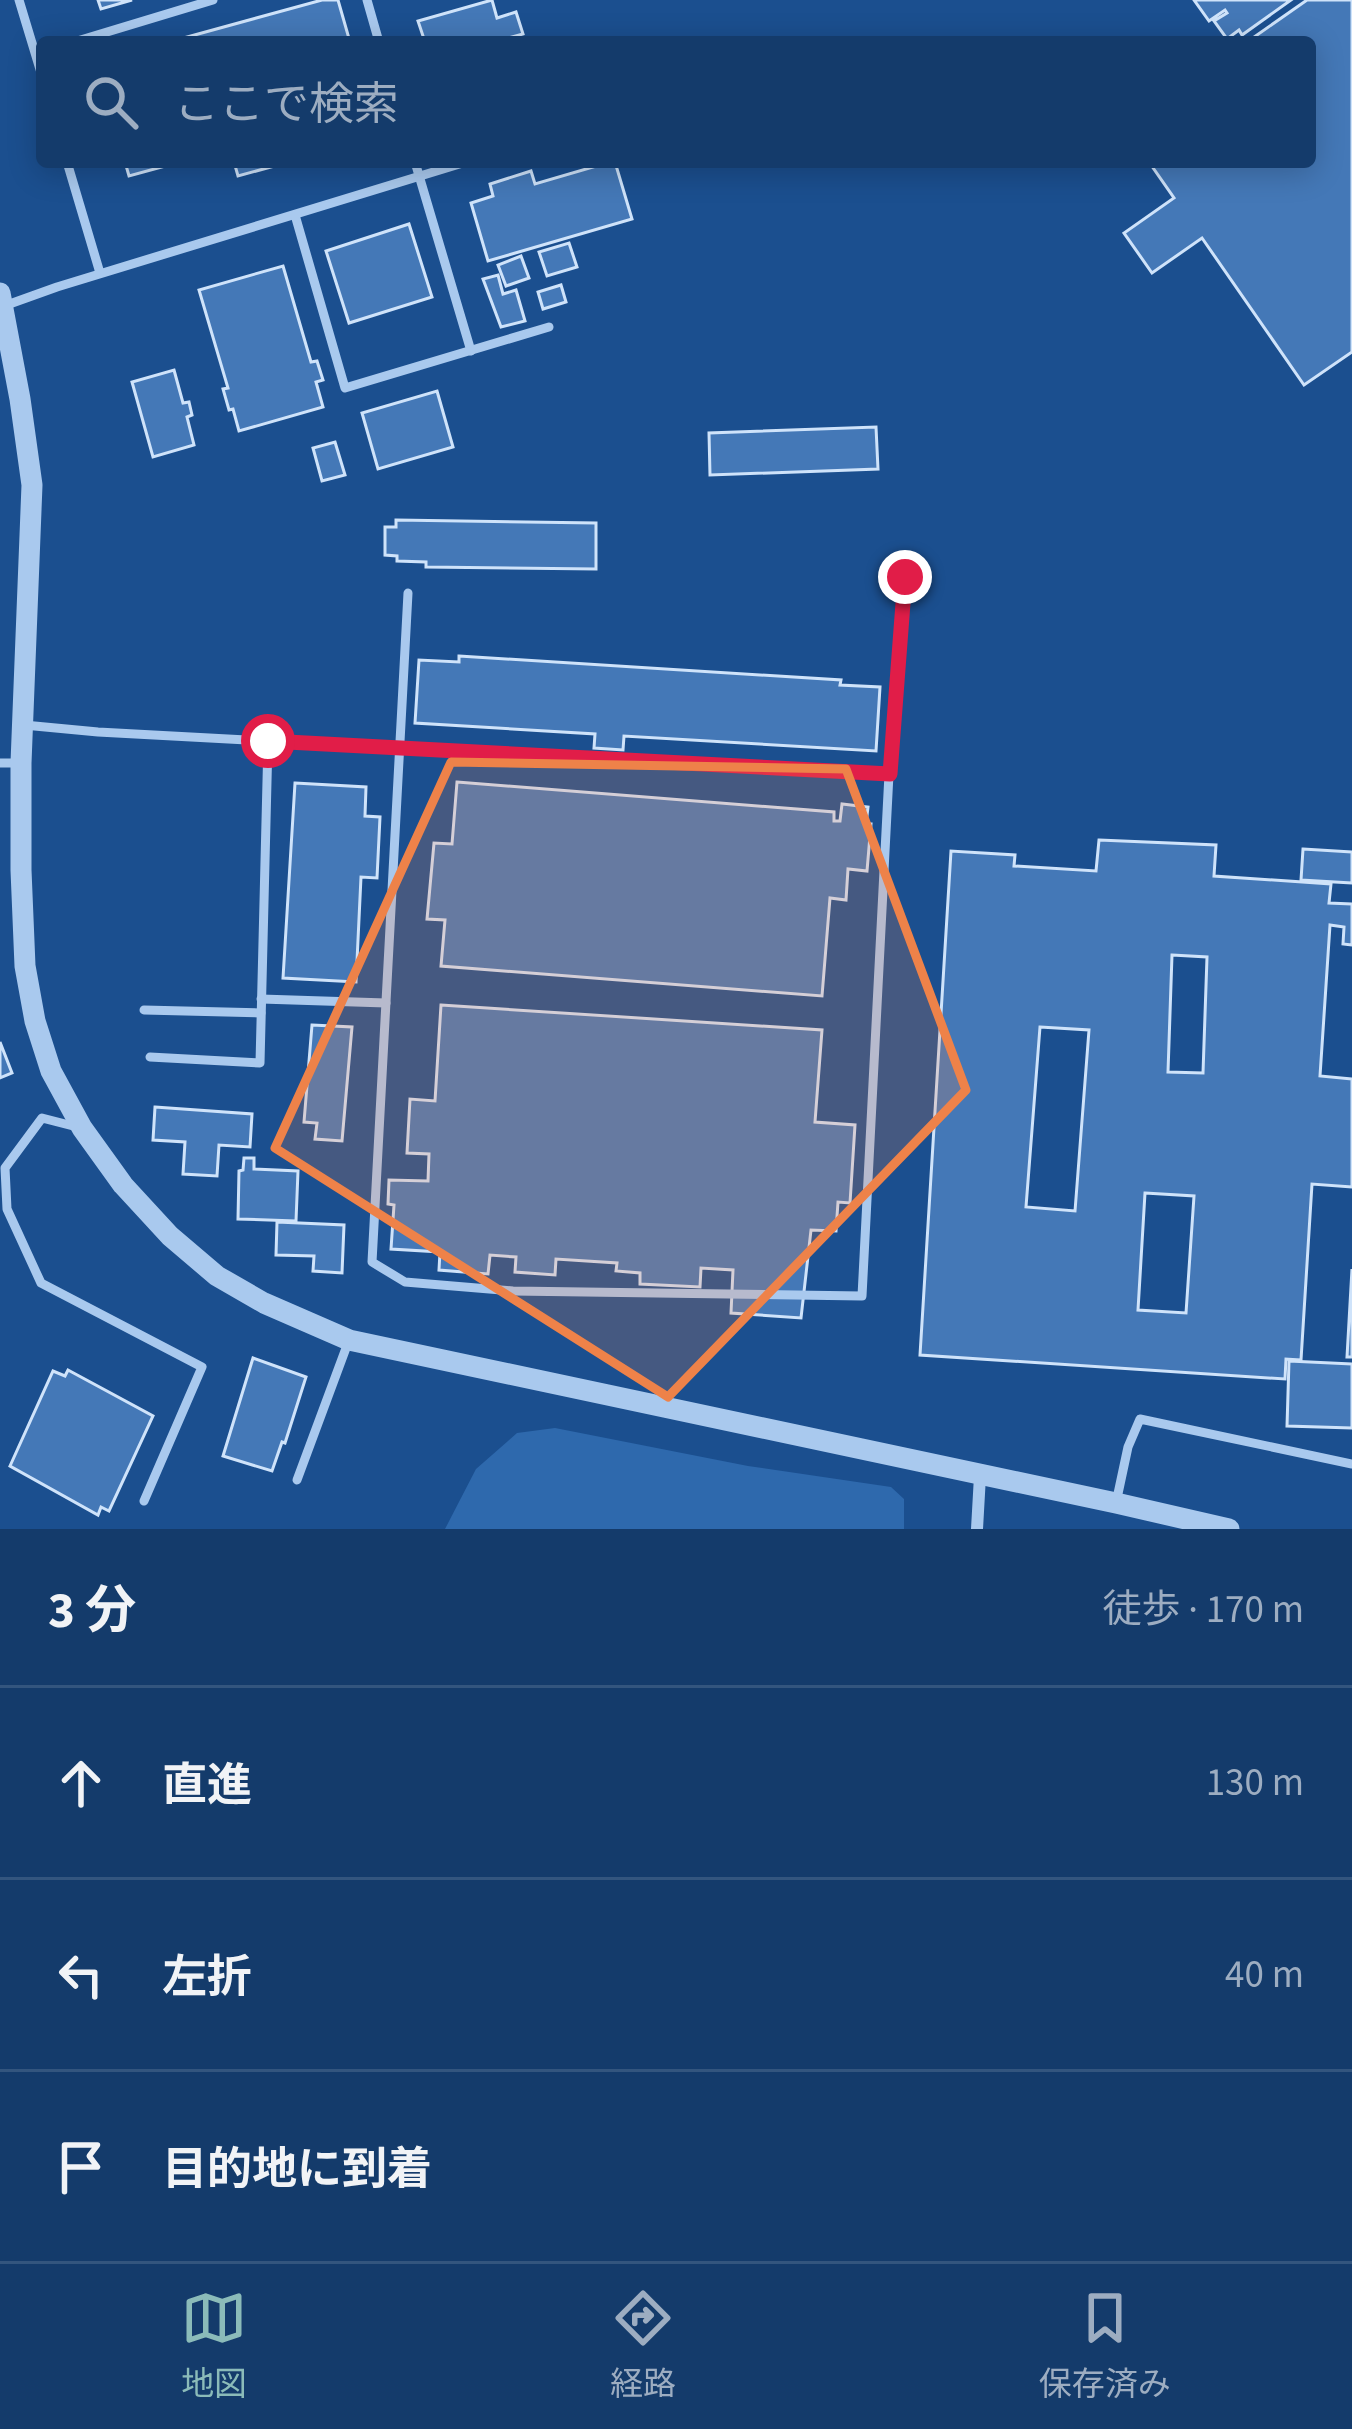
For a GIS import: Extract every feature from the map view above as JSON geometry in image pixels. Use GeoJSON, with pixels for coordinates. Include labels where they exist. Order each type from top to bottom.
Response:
{"type":"FeatureCollection","features":[{"type":"Feature","properties":{"kind":"street"},"geometry":{"type":"LineString","coordinates":[[2,299],[32,485],[24,725],[10,763],[25,966],[51,1071],[82,1128],[123,1185],[170,1236],[217,1276],[264,1304],[349,1340],[1224,1529]]}},
{"type":"Feature","properties":{"kind":"street"},"geometry":{"type":"LineString","coordinates":[[977,1529],[980,1476]]}},
{"type":"Feature","properties":{"kind":"lane"},"geometry":{"type":"LineString","coordinates":[[19,0],[36,45]]}},
{"type":"Feature","properties":{"kind":"lane"},"geometry":{"type":"LineString","coordinates":[[94,36],[213,0]]}},
{"type":"Feature","properties":{"kind":"lane"},"geometry":{"type":"LineString","coordinates":[[367,0],[378,36]]}},
{"type":"Feature","properties":{"kind":"lane"},"geometry":{"type":"LineString","coordinates":[[70,168],[100,273]]}},
{"type":"Feature","properties":{"kind":"lane"},"geometry":{"type":"LineString","coordinates":[[418,168],[471,351]]}},
{"type":"Feature","properties":{"kind":"lane"},"geometry":{"type":"LineString","coordinates":[[2,299],[448,168]]}},
{"type":"Feature","properties":{"kind":"lane"},"geometry":{"type":"LineString","coordinates":[[295,215],[345,388],[548,327]]}},
{"type":"Feature","properties":{"kind":"lane"},"geometry":{"type":"LineString","coordinates":[[407,593],[372,1262],[405,1282],[513,1291],[862,1296],[905,577]]}},
{"type":"Feature","properties":{"kind":"lane"},"geometry":{"type":"LineString","coordinates":[[24,725],[890,774]]}},
{"type":"Feature","properties":{"kind":"lane"},"geometry":{"type":"LineString","coordinates":[[150,1057],[260,1063],[268,741]]}},
{"type":"Feature","properties":{"kind":"lane"},"geometry":{"type":"LineString","coordinates":[[261,999],[386,1004]]}},
{"type":"Feature","properties":{"kind":"lane"},"geometry":{"type":"LineString","coordinates":[[144,1010],[261,1013]]}},
{"type":"Feature","properties":{"kind":"lane"},"geometry":{"type":"LineString","coordinates":[[82,1128],[42,1118],[5,1168],[7,1209],[41,1283],[202,1367],[144,1501]]}},
{"type":"Feature","properties":{"kind":"lane"},"geometry":{"type":"LineString","coordinates":[[297,1480],[349,1340]]}},
{"type":"Feature","properties":{"kind":"lane"},"geometry":{"type":"LineString","coordinates":[[1116,1503],[1128,1447],[1140,1419],[1352,1464]]}},
{"type":"Feature","properties":{"kind":"highlighted area"},"geometry":{"type":"Polygon","coordinates":[[[451,762],[846,769],[966,1090],[668,1397],[275,1148],[451,762]]]}},
{"type":"Feature","properties":{"kind":"shaded area"},"geometry":{"type":"Polygon","coordinates":[[[555,1428],[748,1466],[891,1487],[904,1499],[904,1529],[445,1529],[476,1469],[517,1433],[555,1428]]]}},
{"type":"Feature","properties":{"kind":"building"},"geometry":{"type":"Polygon","coordinates":[[[98,0],[132,0],[101,9],[98,0]]]}},
{"type":"Feature","properties":{"kind":"building"},"geometry":{"type":"Polygon","coordinates":[[[322,0],[338,0],[348,36],[191,36],[322,0]]]}},
{"type":"Feature","properties":{"kind":"building"},"geometry":{"type":"Polygon","coordinates":[[[492,0],[497,18],[516,12],[523,34],[423,36],[418,21],[492,0]]]}},
{"type":"Feature","properties":{"kind":"building"},"geometry":{"type":"Polygon","coordinates":[[[1194,0],[1291,0],[1242,35],[1239,30],[1225,36],[1214,21],[1225,10],[1209,21],[1194,0]]]}},
{"type":"Feature","properties":{"kind":"building"},"geometry":{"type":"Polygon","coordinates":[[[1307,0],[1352,0],[1352,352],[1304,385],[1202,238],[1152,273],[1124,233],[1174,198],[1153,168],[1316,168],[1316,36],[1256,36],[1307,0]]]}},
{"type":"Feature","properties":{"kind":"building"},"geometry":{"type":"Polygon","coordinates":[[[127,168],[158,168],[129,176],[127,168]]]}},
{"type":"Feature","properties":{"kind":"building"},"geometry":{"type":"Polygon","coordinates":[[[236,168],[267,168],[238,176],[236,168]]]}},
{"type":"Feature","properties":{"kind":"building"},"geometry":{"type":"Polygon","coordinates":[[[590,168],[617,168],[632,219],[488,261],[471,203],[493,196],[490,184],[531,171],[535,184],[590,168]]]}},
{"type":"Feature","properties":{"kind":"building"},"geometry":{"type":"Polygon","coordinates":[[[409,224],[432,297],[349,323],[326,251],[409,224]]]}},
{"type":"Feature","properties":{"kind":"building"},"geometry":{"type":"Polygon","coordinates":[[[569,243],[577,267],[547,276],[539,252],[569,243]]]}},
{"type":"Feature","properties":{"kind":"building"},"geometry":{"type":"Polygon","coordinates":[[[521,256],[529,278],[506,286],[498,265],[521,256]]]}},
{"type":"Feature","properties":{"kind":"building"},"geometry":{"type":"Polygon","coordinates":[[[283,266],[311,362],[317,361],[323,380],[316,382],[323,407],[239,431],[223,389],[228,388],[199,290],[283,266]]]}},
{"type":"Feature","properties":{"kind":"building"},"geometry":{"type":"Polygon","coordinates":[[[498,275],[503,294],[516,290],[525,321],[501,327],[483,279],[498,275]]]}},
{"type":"Feature","properties":{"kind":"building"},"geometry":{"type":"Polygon","coordinates":[[[561,285],[566,302],[543,309],[538,292],[561,285]]]}},
{"type":"Feature","properties":{"kind":"building"},"geometry":{"type":"Polygon","coordinates":[[[174,370],[183,403],[189,402],[192,415],[187,417],[194,445],[153,457],[132,382],[174,370]]]}},
{"type":"Feature","properties":{"kind":"building"},"geometry":{"type":"Polygon","coordinates":[[[437,391],[453,447],[378,469],[362,413],[437,391]]]}},
{"type":"Feature","properties":{"kind":"building"},"geometry":{"type":"Polygon","coordinates":[[[876,427],[878,469],[710,475],[709,433],[876,427]]]}},
{"type":"Feature","properties":{"kind":"building"},"geometry":{"type":"Polygon","coordinates":[[[335,442],[345,475],[322,481],[313,448],[335,442]]]}},
{"type":"Feature","properties":{"kind":"building"},"geometry":{"type":"Polygon","coordinates":[[[396,520],[596,523],[596,569],[426,567],[426,562],[397,561],[397,556],[385,555],[385,527],[396,527],[396,520]]]}},
{"type":"Feature","properties":{"kind":"building"},"geometry":{"type":"Polygon","coordinates":[[[459,656],[841,680],[840,685],[880,687],[876,751],[624,736],[623,750],[594,748],[595,734],[415,723],[419,660],[459,662],[459,656]]]}},
{"type":"Feature","properties":{"kind":"building"},"geometry":{"type":"Polygon","coordinates":[[[457,782],[834,812],[834,821],[840,821],[842,804],[868,807],[867,871],[848,869],[846,900],[830,898],[822,996],[441,966],[445,920],[427,919],[434,843],[452,844],[457,782]]]}},
{"type":"Feature","properties":{"kind":"building"},"geometry":{"type":"Polygon","coordinates":[[[295,783],[366,787],[365,816],[380,817],[377,878],[361,877],[356,982],[283,978],[295,783]]]}},
{"type":"Feature","properties":{"kind":"building"},"geometry":{"type":"Polygon","coordinates":[[[1099,840],[1216,845],[1214,876],[1331,884],[1329,903],[1352,904],[1352,945],[1343,944],[1344,927],[1330,925],[1320,1076],[1352,1079],[1352,1187],[1312,1184],[1301,1360],[1286,1359],[1285,1379],[920,1355],[951,851],[1015,855],[1014,866],[1096,871],[1099,840]],[[1172,955],[1168,1072],[1203,1073],[1207,957],[1172,955]],[[1040,1027],[1026,1207],[1075,1211],[1089,1030],[1040,1027]],[[1145,1193],[1138,1310],[1186,1313],[1194,1196],[1145,1193]]]}},
{"type":"Feature","properties":{"kind":"building"},"geometry":{"type":"Polygon","coordinates":[[[1303,849],[1352,852],[1352,883],[1301,880],[1303,849]]]}},
{"type":"Feature","properties":{"kind":"building"},"geometry":{"type":"Polygon","coordinates":[[[441,1005],[822,1030],[815,1122],[855,1125],[850,1203],[838,1202],[836,1231],[811,1230],[801,1318],[731,1313],[733,1270],[701,1268],[700,1287],[640,1284],[640,1273],[616,1271],[617,1263],[556,1259],[555,1275],[515,1272],[516,1257],[490,1255],[488,1274],[439,1270],[440,1252],[391,1249],[394,1205],[388,1204],[389,1180],[428,1181],[429,1154],[407,1153],[410,1099],[435,1101],[441,1005]]]}},
{"type":"Feature","properties":{"kind":"building"},"geometry":{"type":"Polygon","coordinates":[[[312,1025],[352,1027],[342,1141],[315,1139],[317,1123],[304,1122],[312,1025]]]}},
{"type":"Feature","properties":{"kind":"building"},"geometry":{"type":"Polygon","coordinates":[[[0,1042],[12,1073],[0,1078],[0,1042]]]}},
{"type":"Feature","properties":{"kind":"building"},"geometry":{"type":"Polygon","coordinates":[[[155,1107],[252,1114],[250,1147],[219,1145],[217,1176],[183,1174],[185,1142],[153,1140],[155,1107]]]}},
{"type":"Feature","properties":{"kind":"building"},"geometry":{"type":"Polygon","coordinates":[[[244,1158],[254,1158],[254,1169],[298,1171],[296,1221],[238,1219],[239,1171],[244,1158]]]}},
{"type":"Feature","properties":{"kind":"building"},"geometry":{"type":"Polygon","coordinates":[[[277,1222],[344,1225],[342,1273],[313,1271],[314,1256],[276,1255],[277,1222]]]}},
{"type":"Feature","properties":{"kind":"building"},"geometry":{"type":"Polygon","coordinates":[[[1352,1269],[1352,1357],[1347,1357],[1352,1269]]]}},
{"type":"Feature","properties":{"kind":"building"},"geometry":{"type":"Polygon","coordinates":[[[253,1358],[306,1377],[272,1471],[223,1456],[253,1358]]]}},
{"type":"Feature","properties":{"kind":"building"},"geometry":{"type":"Polygon","coordinates":[[[1289,1361],[1352,1364],[1352,1428],[1287,1426],[1289,1361]]]}},
{"type":"Feature","properties":{"kind":"building"},"geometry":{"type":"Polygon","coordinates":[[[68,1370],[153,1416],[109,1511],[101,1507],[98,1515],[10,1466],[53,1371],[65,1376],[68,1370]]]}},
{"type":"Feature","properties":{"kind":"route"},"geometry":{"type":"LineString","coordinates":[[268,741],[890,774],[905,577]]}}]}
